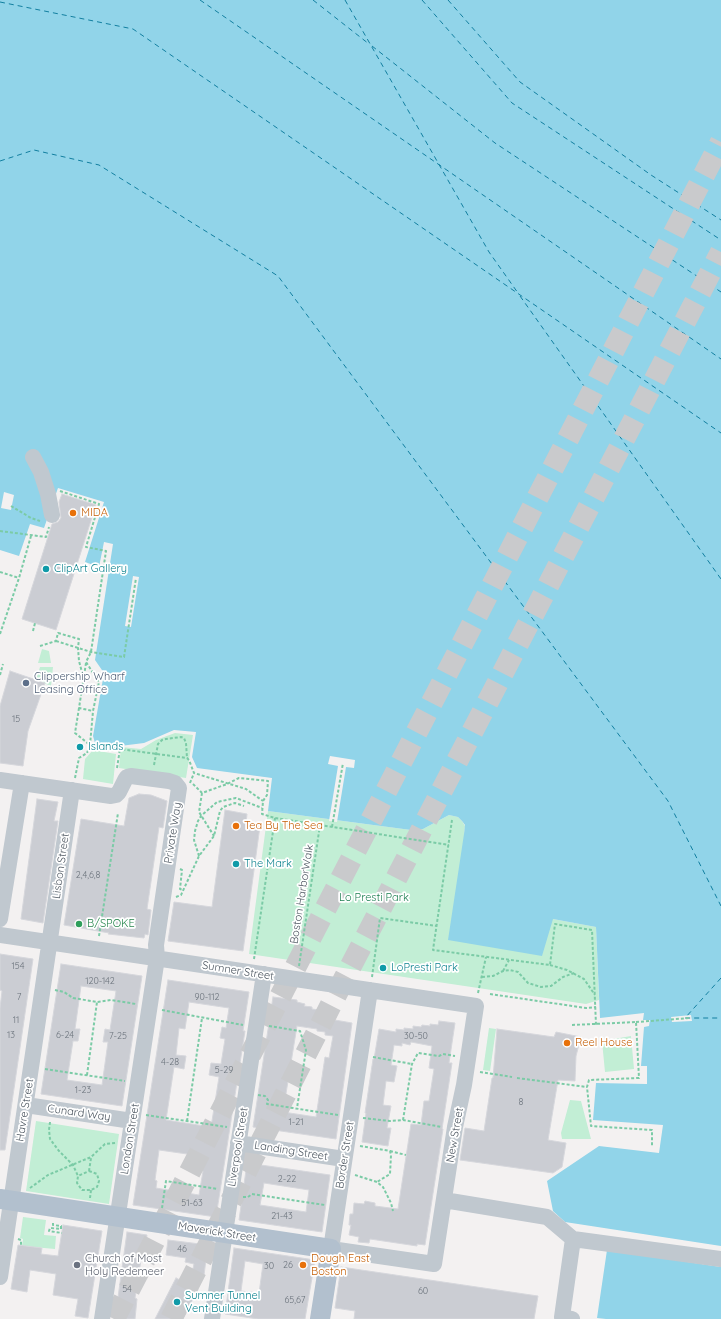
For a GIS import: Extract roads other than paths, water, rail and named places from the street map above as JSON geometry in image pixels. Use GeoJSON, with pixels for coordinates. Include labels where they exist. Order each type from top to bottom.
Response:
{"type":"FeatureCollection","features":[{"type":"Feature","properties":{"kind":"main road","name":"Maverick Street"},"geometry":{"type":"LineString","coordinates":[[12,1197],[118,1217],[331,1249]]}},
{"type":"Feature","properties":{"kind":"main road","name":"Border Street"},"geometry":{"type":"LineString","coordinates":[[320,1319],[331,1249]]}},
{"type":"Feature","properties":{"kind":"street"},"geometry":{"type":"LineString","coordinates":[[33,457],[41,472],[48,494],[52,515]]}},
{"type":"Feature","properties":{"kind":"street","name":"Private Way"},"geometry":{"type":"LineString","coordinates":[[74,785],[111,796],[116,795],[127,777],[131,776],[169,781],[175,783],[179,788],[156,944],[157,958]]}},
{"type":"Feature","properties":{"kind":"street"},"geometry":{"type":"LineString","coordinates":[[0,780],[22,784],[74,785]]}},
{"type":"Feature","properties":{"kind":"street"},"geometry":{"type":"LineString","coordinates":[[0,919],[22,784]]}},
{"type":"Feature","properties":{"kind":"street","name":"Lisbon Street"},"geometry":{"type":"LineString","coordinates":[[50,942],[74,785]]}},
{"type":"Feature","properties":{"kind":"street","name":"Sumner Street"},"geometry":{"type":"LineString","coordinates":[[0,935],[370,990],[477,1000]]}},
{"type":"Feature","properties":{"kind":"street","name":"Havre Street"},"geometry":{"type":"LineString","coordinates":[[0,1277],[50,942]]}},
{"type":"Feature","properties":{"kind":"street","name":"London Street"},"geometry":{"type":"LineString","coordinates":[[102,1319],[118,1217],[138,1118],[157,958]]}},
{"type":"Feature","properties":{"kind":"street","name":"Liverpool Street"},"geometry":{"type":"LineString","coordinates":[[215,1318],[224,1233],[264,974]]}},
{"type":"Feature","properties":{"kind":"street","name":"Border Street"},"geometry":{"type":"LineString","coordinates":[[331,1249],[348,1166],[370,990]]}},
{"type":"Feature","properties":{"kind":"street","name":"New Street"},"geometry":{"type":"LineString","coordinates":[[434,1264],[455,1127],[464,1085],[477,1000]]}},
{"type":"Feature","properties":{"kind":"street","name":"Cunard Way"},"geometry":{"type":"LineString","coordinates":[[26,1105],[138,1118]]}},
{"type":"Feature","properties":{"kind":"street","name":"Landing Street"},"geometry":{"type":"LineString","coordinates":[[238,1143],[348,1166]]}},
{"type":"Feature","properties":{"kind":"street"},"geometry":{"type":"LineString","coordinates":[[444,1200],[547,1217],[573,1239],[721,1259]]}},
{"type":"Feature","properties":{"kind":"street"},"geometry":{"type":"LineString","coordinates":[[572,1319],[562,1317],[573,1239]]}},
{"type":"Feature","properties":{"kind":"street","name":"Maverick Street"},"geometry":{"type":"LineString","coordinates":[[331,1249],[434,1264]]}},
{"type":"Feature","properties":{"kind":"water"},"geometry":{"type":"Polygon","coordinates":[[[0,0],[721,0],[721,1246],[565,1222],[553,1211],[547,1181],[599,1146],[659,1153],[663,1125],[593,1120],[596,1083],[647,1084],[647,1066],[641,1066],[644,1027],[649,1026],[650,1020],[643,1020],[644,1013],[600,1018],[596,927],[553,919],[542,956],[448,940],[465,825],[458,817],[449,815],[423,829],[411,830],[268,811],[272,778],[197,768],[192,757],[196,732],[174,730],[144,743],[120,746],[95,743],[93,736],[104,673],[95,660],[113,544],[104,542],[99,567],[85,562],[104,502],[58,488],[44,528],[30,524],[19,556],[0,550],[0,0]]]}},
{"type":"Feature","properties":{"kind":"water"},"geometry":{"type":"Polygon","coordinates":[[[607,1250],[721,1267],[721,1319],[597,1318],[607,1250]]]}},
{"type":"Feature","properties":{"kind":"tunnel"},"geometry":{"type":"LineString","coordinates":[[114,1319],[721,142]]}},
{"type":"Feature","properties":{"kind":"tunnel"},"geometry":{"type":"LineString","coordinates":[[171,1319],[340,987],[721,252]]}},
{"type":"Feature","properties":{"kind":"place","name":"MIDA"},"geometry":{"type":"Point","coordinates":[73,513]}},
{"type":"Feature","properties":{"kind":"place","name":"ClipArt Gallery"},"geometry":{"type":"Point","coordinates":[46,569]}},
{"type":"Feature","properties":{"kind":"place","name":"Clippership Wharf Leasing Office"},"geometry":{"type":"Point","coordinates":[26,683]}},
{"type":"Feature","properties":{"kind":"place","name":"Islands"},"geometry":{"type":"Point","coordinates":[80,747]}},
{"type":"Feature","properties":{"kind":"place","name":"Tea By The Sea"},"geometry":{"type":"Point","coordinates":[236,826]}},
{"type":"Feature","properties":{"kind":"place","name":"The Mark"},"geometry":{"type":"Point","coordinates":[236,864]}},
{"type":"Feature","properties":{"kind":"place","name":"B/SPOKE"},"geometry":{"type":"Point","coordinates":[79,924]}},
{"type":"Feature","properties":{"kind":"place","name":"LoPresti Park"},"geometry":{"type":"Point","coordinates":[383,968]}},
{"type":"Feature","properties":{"kind":"place","name":"Reel House"},"geometry":{"type":"Point","coordinates":[567,1043]}},
{"type":"Feature","properties":{"kind":"place","name":"Church of Most Holy Redemeer"},"geometry":{"type":"Point","coordinates":[77,1265]}},
{"type":"Feature","properties":{"kind":"place","name":"Dough East Boston"},"geometry":{"type":"Point","coordinates":[303,1265]}},
{"type":"Feature","properties":{"kind":"place","name":"Sumner Tunnel Vent Building"},"geometry":{"type":"Point","coordinates":[177,1302]}},
{"type":"Feature","properties":{"kind":"park label","name":"Lo Presti Park"},"geometry":{"type":"Point","coordinates":[374,898]}}]}
